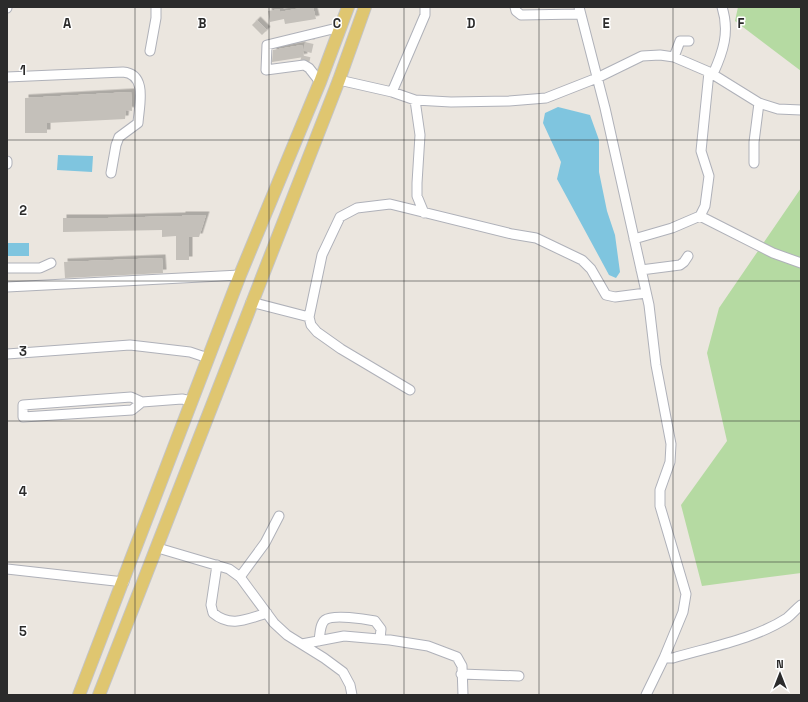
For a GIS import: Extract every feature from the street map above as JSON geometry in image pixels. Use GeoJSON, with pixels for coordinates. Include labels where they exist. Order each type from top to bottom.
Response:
{"type":"FeatureCollection","features":[{"type":"Feature","properties":{"kind":"main road"},"geometry":{"type":"LineString","coordinates":[[79,695],[124,582],[240,275],[320,82],[348,7]]}},
{"type":"Feature","properties":{"kind":"main road"},"geometry":{"type":"LineString","coordinates":[[99,695],[158,548],[251,302],[339,80],[365,7]]}},
{"type":"Feature","properties":{"kind":"street"},"geometry":{"type":"LineString","coordinates":[[150,51],[156,18],[156,7]]}},
{"type":"Feature","properties":{"kind":"street"},"geometry":{"type":"LineString","coordinates":[[392,92],[424,15],[425,7]]}},
{"type":"Feature","properties":{"kind":"street"},"geometry":{"type":"LineString","coordinates":[[516,7],[516,11],[521,15],[579,10],[597,78],[641,270],[643,294],[649,304],[656,365],[671,444],[670,462],[660,490],[660,506],[686,594],[683,612],[664,658],[646,695]]}},
{"type":"Feature","properties":{"kind":"street"},"geometry":{"type":"LineString","coordinates":[[634,239],[672,228],[700,216],[705,206],[709,176],[701,151],[711,73],[721,57],[726,40],[725,15],[722,7]]}},
{"type":"Feature","properties":{"kind":"street"},"geometry":{"type":"LineString","coordinates":[[320,82],[309,68],[304,65],[266,70],[267,45],[341,27]]}},
{"type":"Feature","properties":{"kind":"street"},"geometry":{"type":"LineString","coordinates":[[674,57],[680,40],[689,41]]}},
{"type":"Feature","properties":{"kind":"street"},"geometry":{"type":"LineString","coordinates":[[339,80],[392,92],[415,100],[451,102],[546,98],[597,78],[642,56],[660,55],[674,57],[711,73],[759,103],[778,109],[801,110]]}},
{"type":"Feature","properties":{"kind":"street"},"geometry":{"type":"LineString","coordinates":[[7,77],[123,72],[128,72],[136,77],[139,82],[140,92],[138,123],[119,137],[111,173]]}},
{"type":"Feature","properties":{"kind":"street"},"geometry":{"type":"LineString","coordinates":[[415,100],[420,136],[417,196],[424,213]]}},
{"type":"Feature","properties":{"kind":"street"},"geometry":{"type":"LineString","coordinates":[[754,163],[754,142],[759,103]]}},
{"type":"Feature","properties":{"kind":"street"},"geometry":{"type":"LineString","coordinates":[[410,390],[341,348],[318,332],[311,325],[309,317],[322,255],[340,217],[357,208],[390,204],[512,234],[536,238],[582,260],[591,269],[606,295],[611,297],[619,297],[643,294]]}},
{"type":"Feature","properties":{"kind":"street"},"geometry":{"type":"LineString","coordinates":[[700,216],[773,253],[801,263]]}},
{"type":"Feature","properties":{"kind":"street"},"geometry":{"type":"LineString","coordinates":[[641,270],[680,265],[688,256]]}},
{"type":"Feature","properties":{"kind":"street"},"geometry":{"type":"LineString","coordinates":[[7,268],[40,268],[51,263]]}},
{"type":"Feature","properties":{"kind":"street"},"geometry":{"type":"LineString","coordinates":[[7,288],[240,275]]}},
{"type":"Feature","properties":{"kind":"street"},"geometry":{"type":"LineString","coordinates":[[251,302],[309,317]]}},
{"type":"Feature","properties":{"kind":"street"},"geometry":{"type":"LineString","coordinates":[[7,354],[130,346],[190,352],[208,358]]}},
{"type":"Feature","properties":{"kind":"street"},"geometry":{"type":"LineString","coordinates":[[142,402],[132,410],[23,417],[23,405],[131,397],[142,402],[182,399],[192,401]]}},
{"type":"Feature","properties":{"kind":"street"},"geometry":{"type":"LineString","coordinates":[[240,577],[265,544],[280,516]]}},
{"type":"Feature","properties":{"kind":"street"},"geometry":{"type":"LineString","coordinates":[[158,548],[229,569],[240,577],[274,623],[287,635],[324,658],[343,672],[350,685],[352,695]]}},
{"type":"Feature","properties":{"kind":"street"},"geometry":{"type":"LineString","coordinates":[[217,565],[211,604],[213,613],[225,621],[240,621],[266,612]]}},
{"type":"Feature","properties":{"kind":"street"},"geometry":{"type":"LineString","coordinates":[[7,569],[124,582]]}},
{"type":"Feature","properties":{"kind":"street"},"geometry":{"type":"LineString","coordinates":[[664,658],[672,658],[767,629],[788,617],[801,605]]}},
{"type":"Feature","properties":{"kind":"street"},"geometry":{"type":"LineString","coordinates":[[319,641],[322,625],[325,620],[333,617],[375,621],[381,629],[380,639]]}},
{"type":"Feature","properties":{"kind":"street"},"geometry":{"type":"LineString","coordinates":[[302,644],[344,636],[380,639],[428,646],[457,657],[462,666],[461,674],[463,695]]}},
{"type":"Feature","properties":{"kind":"street"},"geometry":{"type":"LineString","coordinates":[[461,674],[519,676]]}},
{"type":"Feature","properties":{"kind":"green space"},"geometry":{"type":"Polygon","coordinates":[[[738,7],[801,7],[801,71],[735,21],[738,7]]]}},
{"type":"Feature","properties":{"kind":"green space"},"geometry":{"type":"Polygon","coordinates":[[[801,188],[801,573],[702,586],[681,505],[727,441],[707,353],[719,308],[801,188]]]}},
{"type":"Feature","properties":{"kind":"water"},"geometry":{"type":"Polygon","coordinates":[[[558,107],[590,115],[599,140],[599,172],[607,211],[615,235],[620,272],[616,278],[609,275],[557,179],[561,162],[543,123],[545,113],[558,107]]]}},
{"type":"Feature","properties":{"kind":"water"},"geometry":{"type":"Polygon","coordinates":[[[58,155],[93,156],[92,172],[57,170],[58,155]]]}},
{"type":"Feature","properties":{"kind":"water"},"geometry":{"type":"Polygon","coordinates":[[[7,243],[29,243],[29,256],[7,256],[7,243]]]}},
{"type":"Feature","properties":{"kind":"building"},"geometry":{"type":"Polygon","coordinates":[[[313,7],[316,19],[285,24],[284,19],[270,22],[268,11],[280,9],[280,12],[313,7]]]}},
{"type":"Feature","properties":{"kind":"building"},"geometry":{"type":"Polygon","coordinates":[[[257,20],[267,30],[262,35],[252,25],[257,20]]]}},
{"type":"Feature","properties":{"kind":"building"},"geometry":{"type":"Polygon","coordinates":[[[302,45],[304,57],[272,62],[273,50],[302,45]]]}},
{"type":"Feature","properties":{"kind":"building"},"geometry":{"type":"Polygon","coordinates":[[[131,92],[132,111],[126,110],[125,119],[47,123],[47,133],[25,133],[25,98],[131,92]]]}},
{"type":"Feature","properties":{"kind":"building"},"geometry":{"type":"Polygon","coordinates":[[[206,215],[199,237],[189,237],[189,260],[176,260],[176,236],[162,237],[162,230],[63,232],[63,218],[206,215]]]}},
{"type":"Feature","properties":{"kind":"building"},"geometry":{"type":"Polygon","coordinates":[[[162,258],[163,273],[65,278],[64,262],[162,258]]]}},
{"type":"Feature","properties":{"kind":"tunnel"},"geometry":{"type":"LineString","coordinates":[[304,65],[311,35]]}}]}
